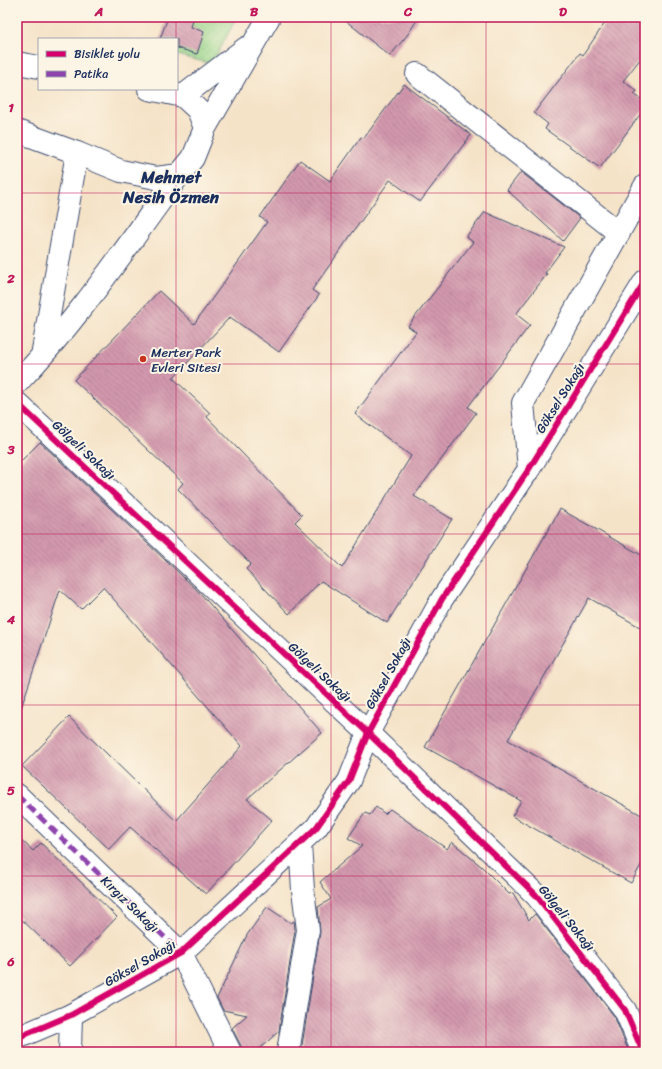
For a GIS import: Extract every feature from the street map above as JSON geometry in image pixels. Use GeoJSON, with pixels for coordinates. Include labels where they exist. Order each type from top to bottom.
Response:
{"type":"FeatureCollection","features":[{"type":"Feature","properties":{"kind":"street"},"geometry":{"type":"LineString","coordinates":[[17,383],[42,357],[85,304],[193,158],[205,128],[269,17]]}},
{"type":"Feature","properties":{"kind":"street"},"geometry":{"type":"LineString","coordinates":[[182,96],[254,43]]}},
{"type":"Feature","properties":{"kind":"street"},"geometry":{"type":"LineString","coordinates":[[17,62],[38,67]]}},
{"type":"Feature","properties":{"kind":"street"},"geometry":{"type":"LineString","coordinates":[[417,74],[619,233]]}},
{"type":"Feature","properties":{"kind":"street"},"geometry":{"type":"LineString","coordinates":[[154,90],[182,96],[198,110],[205,128]]}},
{"type":"Feature","properties":{"kind":"street"},"geometry":{"type":"LineString","coordinates":[[17,132],[77,153],[121,171],[156,178],[179,175]]}},
{"type":"Feature","properties":{"kind":"street"},"geometry":{"type":"LineString","coordinates":[[42,357],[77,153]]}},
{"type":"Feature","properties":{"kind":"street","name":"Göksel Sokağı"},"geometry":{"type":"LineString","coordinates":[[529,469],[523,403],[645,186]]}},
{"type":"Feature","properties":{"kind":"street","name":"Göksel Sokağı"},"geometry":{"type":"LineString","coordinates":[[17,1038],[71,1015],[181,953],[316,828],[349,781],[368,733],[442,599],[529,469],[645,281]]}},
{"type":"Feature","properties":{"kind":"street","name":"Gölgeli Sokağı"},"geometry":{"type":"LineString","coordinates":[[17,403],[368,733],[536,895],[625,1010],[643,1052]]}},
{"type":"Feature","properties":{"kind":"street","name":"Kırgız Sokağı"},"geometry":{"type":"LineString","coordinates":[[17,795],[181,953],[230,1052]]}},
{"type":"Feature","properties":{"kind":"street"},"geometry":{"type":"LineString","coordinates":[[288,1052],[308,930],[303,890],[300,844]]}},
{"type":"Feature","properties":{"kind":"street"},"geometry":{"type":"LineString","coordinates":[[70,1052],[71,1015]]}},
{"type":"Feature","properties":{"kind":"green space"},"geometry":{"type":"Polygon","coordinates":[[[168,17],[237,17],[212,64],[178,55],[178,38],[161,38],[168,17]]]}},
{"type":"Feature","properties":{"kind":"building"},"geometry":{"type":"Polygon","coordinates":[[[168,17],[194,17],[191,27],[204,32],[197,54],[178,48],[178,38],[160,38],[168,17]]]}},
{"type":"Feature","properties":{"kind":"building"},"geometry":{"type":"Polygon","coordinates":[[[341,17],[419,17],[408,34],[390,56],[341,17]]]}},
{"type":"Feature","properties":{"kind":"building"},"geometry":{"type":"Polygon","coordinates":[[[609,17],[645,17],[645,53],[623,81],[637,91],[634,94],[645,102],[645,108],[600,168],[545,129],[548,124],[534,113],[580,53],[583,55],[609,17]]]}},
{"type":"Feature","properties":{"kind":"building"},"geometry":{"type":"Polygon","coordinates":[[[404,84],[471,135],[420,202],[390,180],[312,290],[319,295],[279,352],[230,317],[173,378],[210,413],[207,417],[302,515],[295,522],[342,568],[411,456],[355,414],[416,332],[408,326],[473,242],[466,237],[485,212],[564,247],[545,273],[547,274],[516,314],[530,325],[468,407],[476,413],[414,496],[452,519],[387,623],[321,581],[289,614],[246,569],[251,564],[178,489],[183,483],[74,380],[159,291],[194,324],[267,222],[260,217],[300,160],[330,181],[361,137],[364,138],[404,84]]]}},
{"type":"Feature","properties":{"kind":"building"},"geometry":{"type":"Polygon","coordinates":[[[521,172],[580,218],[563,241],[507,190],[521,172]]]}},
{"type":"Feature","properties":{"kind":"building"},"geometry":{"type":"Polygon","coordinates":[[[40,442],[200,593],[322,733],[247,799],[272,820],[206,894],[130,827],[109,849],[22,766],[69,717],[176,821],[242,746],[103,587],[81,609],[60,590],[21,708],[17,707],[17,465],[40,442]]]}},
{"type":"Feature","properties":{"kind":"building"},"geometry":{"type":"Polygon","coordinates":[[[560,509],[645,557],[645,630],[589,598],[508,740],[645,817],[645,858],[631,883],[512,816],[521,801],[425,747],[560,509]]]}},
{"type":"Feature","properties":{"kind":"building"},"geometry":{"type":"Polygon","coordinates":[[[376,807],[385,814],[390,809],[447,849],[452,842],[482,867],[509,894],[513,893],[529,920],[535,914],[614,1016],[629,1052],[301,1052],[320,932],[318,907],[331,899],[320,882],[362,846],[348,838],[365,813],[370,815],[376,807]]]}},
{"type":"Feature","properties":{"kind":"building"},"geometry":{"type":"Polygon","coordinates":[[[17,836],[33,851],[41,843],[117,917],[70,966],[17,915],[17,836]]]}},
{"type":"Feature","properties":{"kind":"building"},"geometry":{"type":"Polygon","coordinates":[[[267,907],[291,923],[294,921],[295,930],[279,1031],[256,1052],[242,1052],[241,1046],[232,1028],[247,1015],[223,1010],[217,998],[247,935],[267,907]]]}},
{"type":"Feature","properties":{"kind":"marked path"},"geometry":{"type":"LineString","coordinates":[[17,795],[181,953]]}},
{"type":"Feature","properties":{"kind":"cycle path"},"geometry":{"type":"LineString","coordinates":[[17,1038],[71,1015],[181,953],[316,828],[349,781],[368,733],[442,599],[529,469],[645,281]]}},
{"type":"Feature","properties":{"kind":"cycle path"},"geometry":{"type":"LineString","coordinates":[[17,403],[368,733],[536,895],[625,1010],[643,1052]]}},
{"type":"Feature","properties":{"kind":"place","name":"Merter Park Evleri Sitesi"},"geometry":{"type":"Point","coordinates":[143,359]}},
{"type":"Feature","properties":{"kind":"district","name":"Mehmet Nesih Özmen"},"geometry":{"type":"Point","coordinates":[171,187]}}]}
